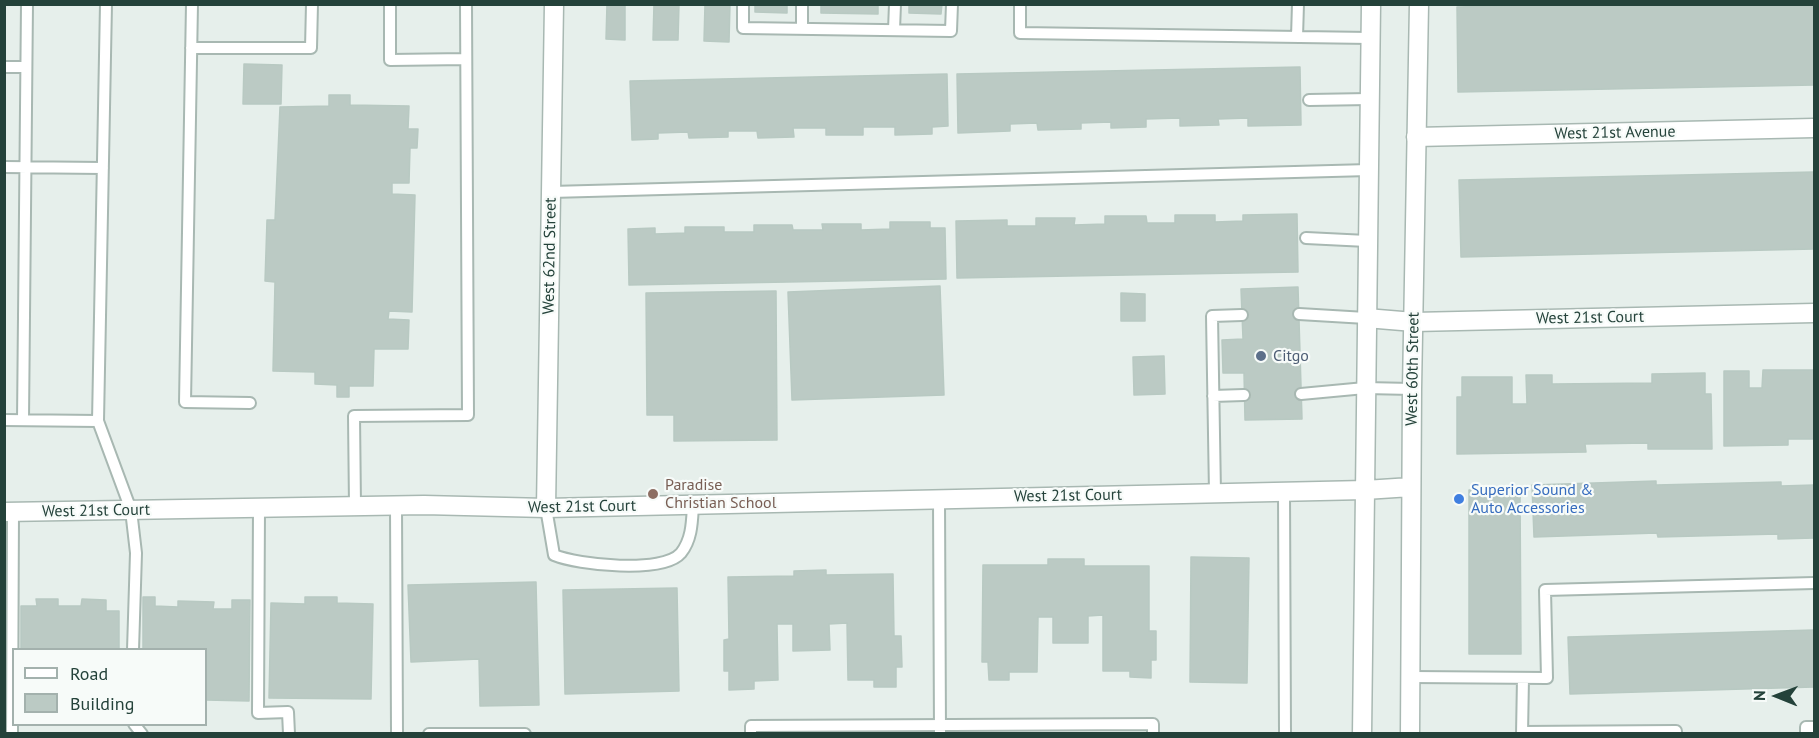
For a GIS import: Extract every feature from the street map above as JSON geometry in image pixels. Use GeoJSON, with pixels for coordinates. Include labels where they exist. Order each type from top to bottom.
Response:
{"type":"FeatureCollection","features":[{"type":"Feature","properties":{"kind":"street","name":"West 62nd Street"},"geometry":{"type":"LineString","coordinates":[[546,508],[554,4]]}},
{"type":"Feature","properties":{"kind":"street"},"geometry":{"type":"LineString","coordinates":[[1362,734],[1371,4]]}},
{"type":"Feature","properties":{"kind":"street","name":"West 60th Street"},"geometry":{"type":"LineString","coordinates":[[1410,734],[1412,389],[1419,4]]}},
{"type":"Feature","properties":{"kind":"street","name":"West 21st Avenue"},"geometry":{"type":"LineString","coordinates":[[1416,137],[1815,128]]}},
{"type":"Feature","properties":{"kind":"street","name":"West 21st Court"},"geometry":{"type":"LineString","coordinates":[[1366,318],[1414,322],[1815,313]]}},
{"type":"Feature","properties":{"kind":"street","name":"West 21st Court"},"geometry":{"type":"LineString","coordinates":[[9,512],[355,506],[546,508],[1284,492],[1411,487]]}},
{"type":"Feature","properties":{"kind":"lane"},"geometry":{"type":"LineString","coordinates":[[23,420],[27,4]]}},
{"type":"Feature","properties":{"kind":"lane"},"geometry":{"type":"LineString","coordinates":[[106,4],[98,421],[131,510],[136,553],[134,648]]}},
{"type":"Feature","properties":{"kind":"lane"},"geometry":{"type":"LineString","coordinates":[[192,4],[185,402],[250,403]]}},
{"type":"Feature","properties":{"kind":"lane"},"geometry":{"type":"LineString","coordinates":[[191,48],[311,48],[312,4]]}},
{"type":"Feature","properties":{"kind":"lane"},"geometry":{"type":"LineString","coordinates":[[390,4],[390,60],[466,59]]}},
{"type":"Feature","properties":{"kind":"lane"},"geometry":{"type":"LineString","coordinates":[[355,506],[354,416],[468,415],[466,4]]}},
{"type":"Feature","properties":{"kind":"lane"},"geometry":{"type":"LineString","coordinates":[[743,4],[743,28],[951,31],[952,4]]}},
{"type":"Feature","properties":{"kind":"lane"},"geometry":{"type":"LineString","coordinates":[[802,4],[802,29]]}},
{"type":"Feature","properties":{"kind":"lane"},"geometry":{"type":"LineString","coordinates":[[894,30],[895,4]]}},
{"type":"Feature","properties":{"kind":"lane"},"geometry":{"type":"LineString","coordinates":[[1020,4],[1020,33],[1370,38]]}},
{"type":"Feature","properties":{"kind":"lane"},"geometry":{"type":"LineString","coordinates":[[1297,37],[1298,4]]}},
{"type":"Feature","properties":{"kind":"lane"},"geometry":{"type":"LineString","coordinates":[[4,67],[26,67]]}},
{"type":"Feature","properties":{"kind":"lane"},"geometry":{"type":"LineString","coordinates":[[1309,100],[1369,99]]}},
{"type":"Feature","properties":{"kind":"lane"},"geometry":{"type":"LineString","coordinates":[[4,167],[102,168]]}},
{"type":"Feature","properties":{"kind":"lane"},"geometry":{"type":"LineString","coordinates":[[551,192],[1369,170]]}},
{"type":"Feature","properties":{"kind":"lane"},"geometry":{"type":"LineString","coordinates":[[1306,238],[1367,241]]}},
{"type":"Feature","properties":{"kind":"lane"},"geometry":{"type":"LineString","coordinates":[[1299,314],[1366,318]]}},
{"type":"Feature","properties":{"kind":"lane"},"geometry":{"type":"LineString","coordinates":[[1215,493],[1212,316],[1242,315]]}},
{"type":"Feature","properties":{"kind":"lane"},"geometry":{"type":"LineString","coordinates":[[1301,394],[1365,388],[1412,389]]}},
{"type":"Feature","properties":{"kind":"lane"},"geometry":{"type":"LineString","coordinates":[[1213,396],[1244,395]]}},
{"type":"Feature","properties":{"kind":"lane"},"geometry":{"type":"LineString","coordinates":[[4,420],[98,421]]}},
{"type":"Feature","properties":{"kind":"lane"},"geometry":{"type":"LineString","coordinates":[[1284,492],[1285,734]]}},
{"type":"Feature","properties":{"kind":"lane"},"geometry":{"type":"LineString","coordinates":[[939,499],[940,729]]}},
{"type":"Feature","properties":{"kind":"lane"},"geometry":{"type":"LineString","coordinates":[[546,508],[554,555],[569,561],[593,565],[661,564],[680,554],[692,533],[693,505]]}},
{"type":"Feature","properties":{"kind":"lane"},"geometry":{"type":"LineString","coordinates":[[396,506],[397,734]]}},
{"type":"Feature","properties":{"kind":"lane"},"geometry":{"type":"LineString","coordinates":[[259,508],[258,712],[288,712],[289,734]]}},
{"type":"Feature","properties":{"kind":"lane"},"geometry":{"type":"LineString","coordinates":[[9,512],[8,654],[11,727]]}},
{"type":"Feature","properties":{"kind":"lane"},"geometry":{"type":"LineString","coordinates":[[1412,677],[1547,678],[1545,590],[1815,583]]}},
{"type":"Feature","properties":{"kind":"lane"},"geometry":{"type":"LineString","coordinates":[[1523,678],[1522,733],[1676,731],[1676,734]]}},
{"type":"Feature","properties":{"kind":"lane"},"geometry":{"type":"LineString","coordinates":[[751,734],[751,726],[1093,729],[1153,724],[1153,734]]}},
{"type":"Feature","properties":{"kind":"lane"},"geometry":{"type":"LineString","coordinates":[[1806,734],[1806,727],[1815,727]]}},
{"type":"Feature","properties":{"kind":"lane"},"geometry":{"type":"LineString","coordinates":[[429,734],[525,734]]}},
{"type":"Feature","properties":{"kind":"building"},"geometry":{"type":"Polygon","coordinates":[[[607,4],[625,4],[625,40],[606,39],[607,4]]]}},
{"type":"Feature","properties":{"kind":"building"},"geometry":{"type":"Polygon","coordinates":[[[654,4],[679,4],[678,40],[653,40],[654,4]]]}},
{"type":"Feature","properties":{"kind":"building"},"geometry":{"type":"Polygon","coordinates":[[[705,4],[730,4],[729,42],[704,41],[705,4]]]}},
{"type":"Feature","properties":{"kind":"building"},"geometry":{"type":"Polygon","coordinates":[[[755,4],[787,4],[787,13],[755,12],[755,4]]]}},
{"type":"Feature","properties":{"kind":"building"},"geometry":{"type":"Polygon","coordinates":[[[821,4],[878,4],[878,14],[821,13],[821,4]]]}},
{"type":"Feature","properties":{"kind":"building"},"geometry":{"type":"Polygon","coordinates":[[[909,4],[942,4],[941,14],[909,13],[909,4]]]}},
{"type":"Feature","properties":{"kind":"building"},"geometry":{"type":"Polygon","coordinates":[[[1569,4],[1814,4],[1814,85],[1458,92],[1457,7],[1569,4]]]}},
{"type":"Feature","properties":{"kind":"building"},"geometry":{"type":"Polygon","coordinates":[[[244,64],[282,65],[281,104],[243,104],[244,64]]]}},
{"type":"Feature","properties":{"kind":"building"},"geometry":{"type":"Polygon","coordinates":[[[1300,67],[1301,125],[1248,126],[1248,118],[1218,119],[1219,125],[1180,126],[1180,118],[1146,119],[1146,127],[1111,128],[1111,122],[1081,123],[1081,129],[1038,130],[1037,123],[1010,124],[1010,131],[958,133],[957,74],[1300,67]]]}},
{"type":"Feature","properties":{"kind":"building"},"geometry":{"type":"Polygon","coordinates":[[[947,74],[948,126],[932,127],[932,134],[895,135],[895,127],[863,127],[863,135],[826,135],[826,128],[793,128],[794,137],[758,138],[757,131],[728,131],[728,137],[689,138],[688,132],[658,133],[658,139],[632,140],[630,81],[947,74]]]}},
{"type":"Feature","properties":{"kind":"building"},"geometry":{"type":"Polygon","coordinates":[[[329,95],[350,95],[350,105],[409,106],[408,129],[418,129],[417,148],[410,148],[409,183],[392,183],[392,194],[415,195],[412,312],[389,311],[388,319],[409,320],[408,349],[374,349],[373,386],[349,386],[349,397],[337,397],[337,385],[315,384],[315,372],[273,371],[275,282],[265,281],[267,220],[275,220],[280,107],[329,106],[329,95]]]}},
{"type":"Feature","properties":{"kind":"building"},"geometry":{"type":"Polygon","coordinates":[[[1814,172],[1814,249],[1461,257],[1459,180],[1814,172]]]}},
{"type":"Feature","properties":{"kind":"building"},"geometry":{"type":"Polygon","coordinates":[[[1297,214],[1298,272],[957,278],[956,221],[1007,220],[1007,226],[1036,226],[1036,218],[1075,218],[1074,225],[1105,224],[1105,216],[1146,216],[1147,223],[1175,223],[1175,215],[1215,215],[1215,222],[1243,221],[1243,215],[1297,214]]]}},
{"type":"Feature","properties":{"kind":"building"},"geometry":{"type":"Polygon","coordinates":[[[890,222],[930,222],[930,228],[945,228],[946,279],[629,285],[628,229],[655,228],[655,234],[685,233],[685,227],[724,227],[724,232],[754,232],[754,225],[792,225],[793,230],[823,230],[822,224],[861,224],[861,230],[890,229],[890,222]]]}},
{"type":"Feature","properties":{"kind":"building"},"geometry":{"type":"Polygon","coordinates":[[[940,286],[944,395],[792,400],[788,292],[940,286]]]}},
{"type":"Feature","properties":{"kind":"building","name":"Citgo"},"geometry":{"type":"Polygon","coordinates":[[[1298,287],[1302,419],[1245,420],[1244,373],[1223,373],[1222,340],[1243,339],[1241,289],[1298,287]]]}},
{"type":"Feature","properties":{"kind":"building"},"geometry":{"type":"Polygon","coordinates":[[[776,291],[777,440],[674,441],[674,415],[647,415],[646,293],[776,291]]]}},
{"type":"Feature","properties":{"kind":"building"},"geometry":{"type":"Polygon","coordinates":[[[1121,293],[1145,294],[1145,321],[1121,321],[1121,293]]]}},
{"type":"Feature","properties":{"kind":"building"},"geometry":{"type":"Polygon","coordinates":[[[1164,356],[1165,394],[1134,395],[1133,357],[1164,356]]]}},
{"type":"Feature","properties":{"kind":"building"},"geometry":{"type":"Polygon","coordinates":[[[1763,370],[1814,370],[1814,439],[1788,439],[1788,445],[1724,446],[1724,371],[1749,371],[1749,388],[1762,388],[1763,370]]]}},
{"type":"Feature","properties":{"kind":"building"},"geometry":{"type":"Polygon","coordinates":[[[1705,373],[1705,394],[1711,394],[1712,449],[1648,449],[1648,443],[1585,444],[1586,452],[1457,454],[1457,397],[1462,397],[1462,377],[1512,377],[1512,404],[1527,404],[1526,375],[1552,375],[1552,384],[1652,383],[1652,374],[1705,373]]]}},
{"type":"Feature","properties":{"kind":"building"},"geometry":{"type":"Polygon","coordinates":[[[1656,481],[1656,485],[1781,482],[1781,486],[1814,485],[1814,538],[1778,539],[1778,534],[1658,537],[1657,533],[1534,537],[1532,485],[1656,481]]]}},
{"type":"Feature","properties":{"kind":"building"},"geometry":{"type":"Polygon","coordinates":[[[1469,490],[1520,490],[1521,654],[1469,654],[1469,490]]]}},
{"type":"Feature","properties":{"kind":"building"},"geometry":{"type":"Polygon","coordinates":[[[1191,557],[1249,558],[1247,683],[1190,682],[1191,557]]]}},
{"type":"Feature","properties":{"kind":"building"},"geometry":{"type":"Polygon","coordinates":[[[1048,559],[1084,559],[1084,566],[1149,566],[1149,631],[1156,631],[1156,660],[1151,660],[1151,678],[1130,677],[1130,671],[1103,671],[1103,615],[1088,616],[1088,643],[1053,643],[1053,617],[1038,617],[1037,672],[1009,672],[1009,680],[989,680],[988,662],[982,662],[983,565],[1048,565],[1048,559]]]}},
{"type":"Feature","properties":{"kind":"building"},"geometry":{"type":"Polygon","coordinates":[[[826,570],[826,575],[893,574],[894,636],[901,636],[902,667],[896,667],[896,687],[874,687],[874,680],[848,680],[847,623],[829,624],[830,650],[793,651],[793,624],[777,624],[778,680],[754,681],[754,689],[729,690],[729,671],[724,671],[724,640],[729,639],[728,577],[794,576],[794,571],[826,570]]]}},
{"type":"Feature","properties":{"kind":"building"},"geometry":{"type":"Polygon","coordinates":[[[536,582],[539,705],[480,706],[479,659],[411,662],[408,585],[536,582]]]}},
{"type":"Feature","properties":{"kind":"building"},"geometry":{"type":"Polygon","coordinates":[[[677,588],[679,691],[565,694],[563,590],[677,588]]]}},
{"type":"Feature","properties":{"kind":"building"},"geometry":{"type":"Polygon","coordinates":[[[143,597],[155,597],[155,606],[178,607],[178,601],[214,602],[213,609],[232,609],[232,600],[250,600],[249,701],[207,700],[207,648],[143,648],[143,597]]]}},
{"type":"Feature","properties":{"kind":"building"},"geometry":{"type":"Polygon","coordinates":[[[305,597],[337,597],[337,603],[373,604],[371,699],[269,698],[271,603],[305,604],[305,597]]]}},
{"type":"Feature","properties":{"kind":"building"},"geometry":{"type":"Polygon","coordinates":[[[36,599],[58,599],[58,606],[81,606],[82,599],[106,600],[106,611],[119,611],[119,648],[21,648],[21,606],[37,606],[36,599]]]}},
{"type":"Feature","properties":{"kind":"building"},"geometry":{"type":"Polygon","coordinates":[[[1814,630],[1814,687],[1570,694],[1568,637],[1814,630]]]}},
{"type":"Feature","properties":{"kind":"place","name":"Citgo"},"geometry":{"type":"Point","coordinates":[1261,356]}},
{"type":"Feature","properties":{"kind":"place","name":"Paradise Christian School"},"geometry":{"type":"Point","coordinates":[653,494]}},
{"type":"Feature","properties":{"kind":"place","name":"Superior Sound & Auto Accessories"},"geometry":{"type":"Point","coordinates":[1459,499]}}]}
